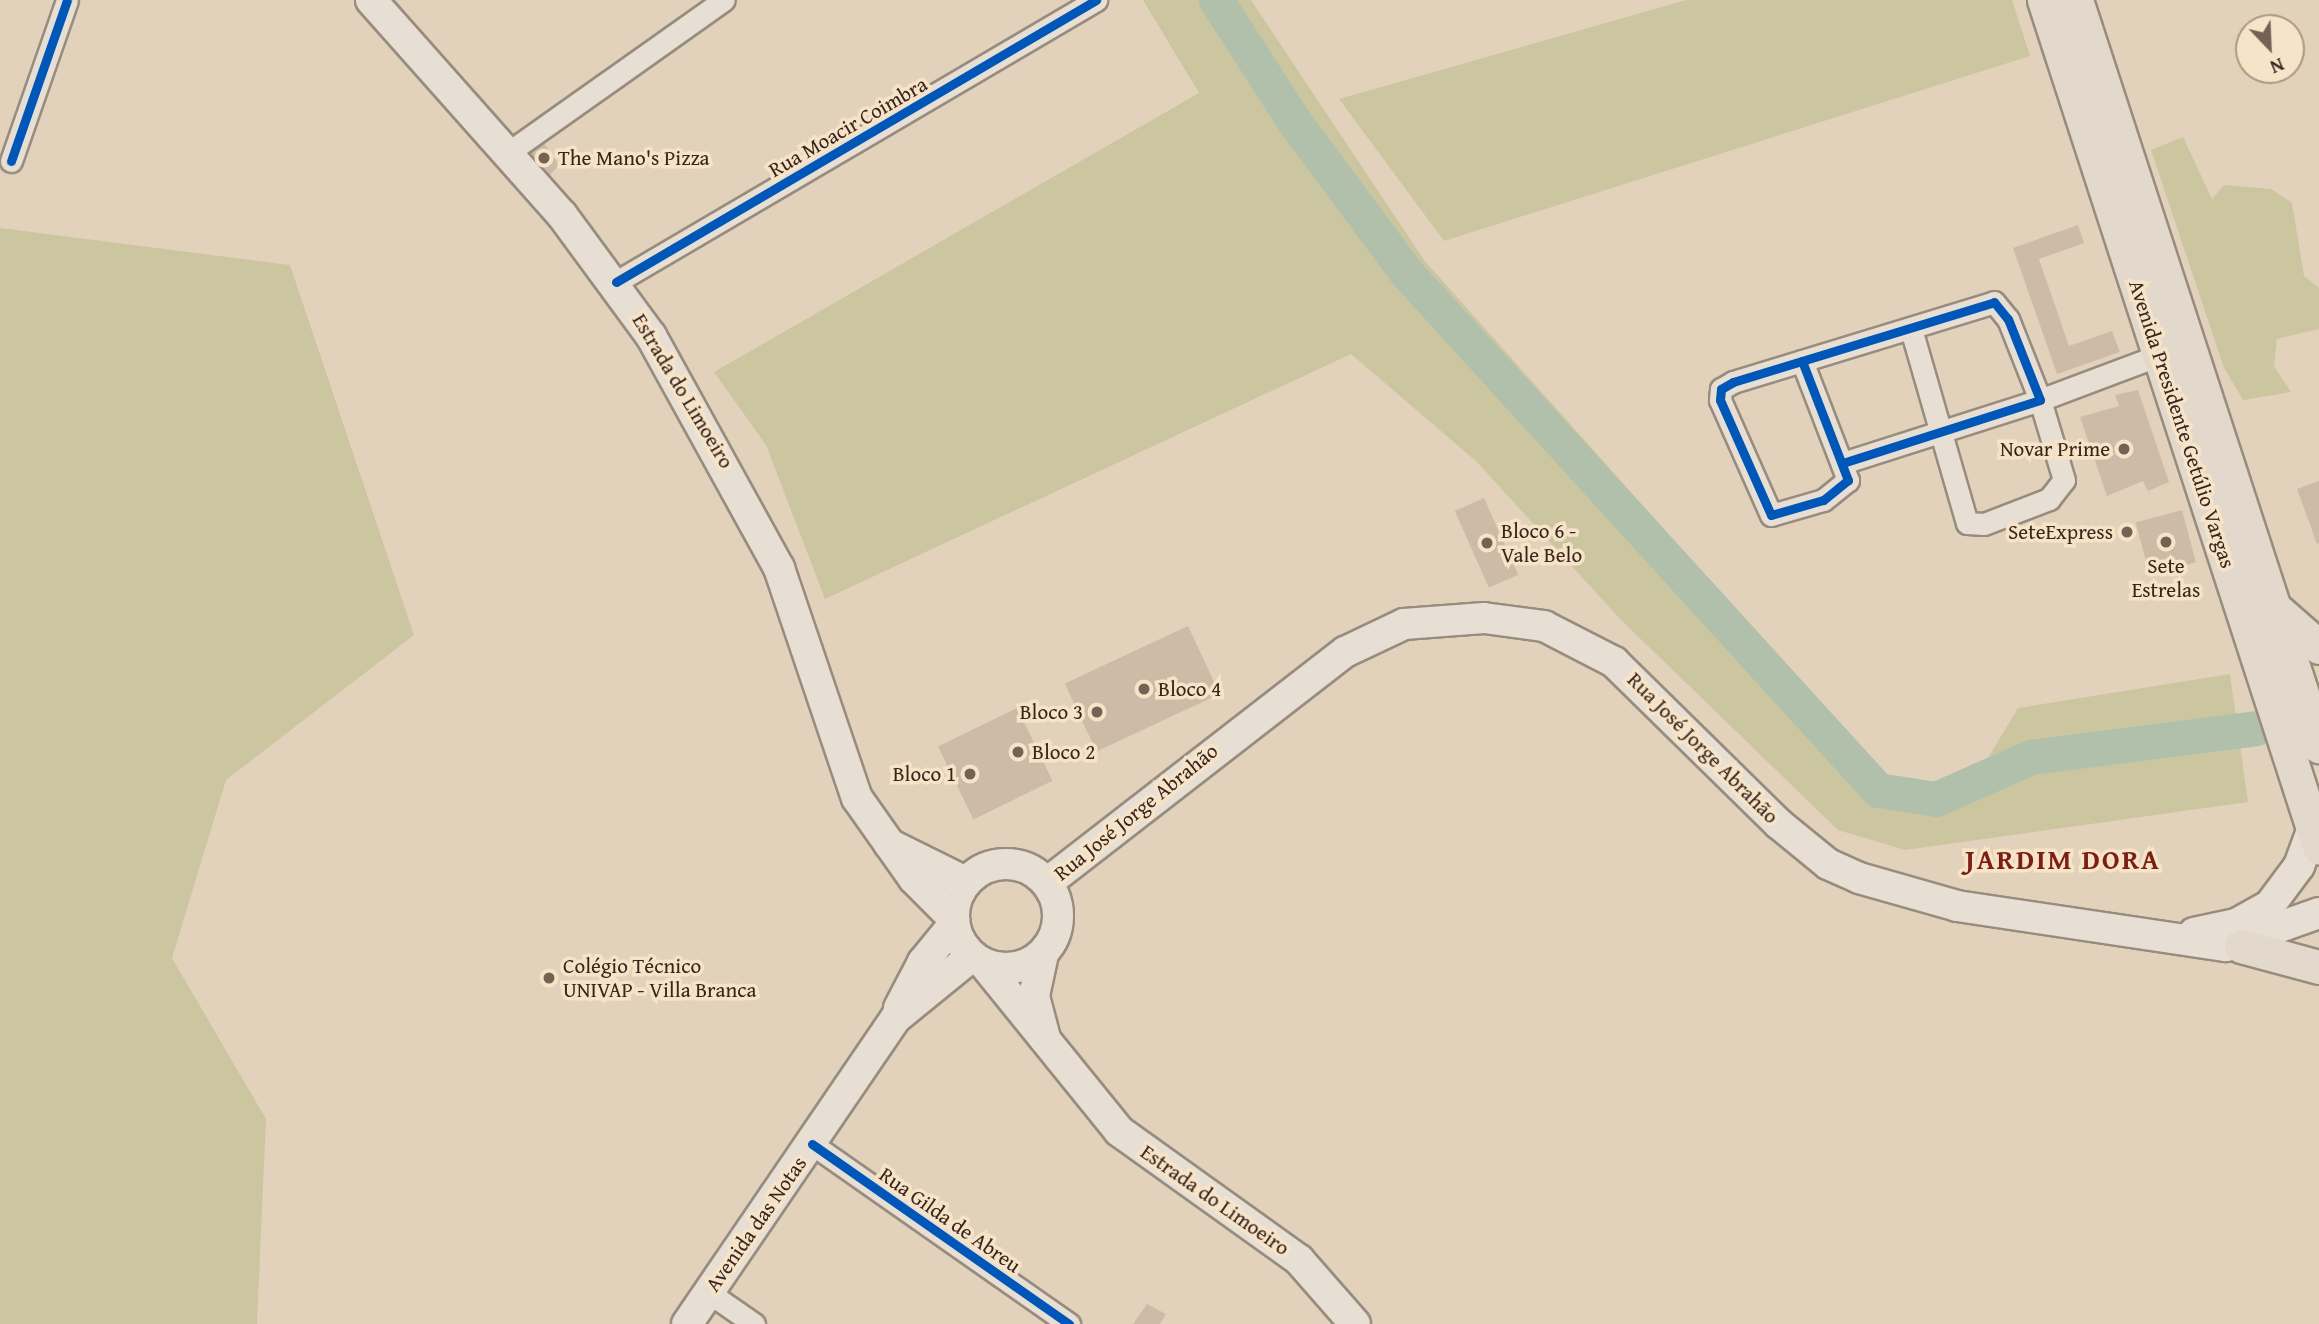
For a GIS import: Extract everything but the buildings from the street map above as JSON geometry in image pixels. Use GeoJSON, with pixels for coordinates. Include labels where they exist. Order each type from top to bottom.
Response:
{"type":"FeatureCollection","features":[{"type":"Feature","properties":{"kind":"main road","name":"Estrada do Limoeiro"},"geometry":{"type":"LineString","coordinates":[[372,0],[509,152],[616,282],[762,531],[839,757],[867,819],[954,922]]}},
{"type":"Feature","properties":{"kind":"main road","name":"Avenida Presidente Getúlio Vargas"},"geometry":{"type":"LineString","coordinates":[[2044,0],[2316,838]]}},
{"type":"Feature","properties":{"kind":"main road","name":"Avenida Presidente Getúlio Vargas"},"geometry":{"type":"LineString","coordinates":[[2076,0],[2276,608],[2309,674],[2318,741]]}},
{"type":"Feature","properties":{"kind":"main road"},"geometry":{"type":"LineString","coordinates":[[2276,608],[2319,647]]}},
{"type":"Feature","properties":{"kind":"main road","name":"Rua José Jorge Abrahão"},"geometry":{"type":"LineString","coordinates":[[1047,883],[1345,652],[1404,624],[1484,618],[1544,626],[1614,662],[1801,844],[1859,878],[1957,906],[2241,946]]}},
{"type":"Feature","properties":{"kind":"main road"},"geometry":{"type":"LineString","coordinates":[[2265,686],[2309,674]]}},
{"type":"Feature","properties":{"kind":"main road","name":"Rua José Jorge Abrahão"},"geometry":{"type":"LineString","coordinates":[[2182,936],[2236,924],[2270,905],[2316,838]]}},
{"type":"Feature","properties":{"kind":"main road","name":"Estrada do Limoeiro"},"geometry":{"type":"LineString","coordinates":[[889,844],[966,882]]}},
{"type":"Feature","properties":{"kind":"main road"},"geometry":{"type":"LineString","coordinates":[[954,922],[978,960],[1015,968],[1043,954],[1059,919],[1047,883],[1007,864],[966,882]]}},
{"type":"Feature","properties":{"kind":"main road","name":"Avenida das Notas"},"geometry":{"type":"LineString","coordinates":[[687,1324],[812,1144],[895,1018],[916,973],[954,922],[966,882]]}},
{"type":"Feature","properties":{"kind":"main road"},"geometry":{"type":"LineString","coordinates":[[2241,946],[2319,914]]}},
{"type":"Feature","properties":{"kind":"main road"},"geometry":{"type":"LineString","coordinates":[[2241,946],[2319,967]]}},
{"type":"Feature","properties":{"kind":"main road","name":"Estrada do Limoeiro"},"geometry":{"type":"LineString","coordinates":[[1043,954],[1034,996],[1048,1044]]}},
{"type":"Feature","properties":{"kind":"main road","name":"Estrada do Limoeiro"},"geometry":{"type":"LineString","coordinates":[[978,960],[1119,1131],[1299,1260],[1355,1324]]}},
{"type":"Feature","properties":{"kind":"main road","name":"Avenida das Notas"},"geometry":{"type":"LineString","coordinates":[[895,1018],[978,960]]}},
{"type":"Feature","properties":{"kind":"street"},"geometry":{"type":"LineString","coordinates":[[11,161],[67,0]]}},
{"type":"Feature","properties":{"kind":"street"},"geometry":{"type":"LineString","coordinates":[[509,152],[724,0]]}},
{"type":"Feature","properties":{"kind":"street","name":"Rua Moacir Coimbra"},"geometry":{"type":"LineString","coordinates":[[616,282],[1096,0]]}},
{"type":"Feature","properties":{"kind":"street"},"geometry":{"type":"LineString","coordinates":[[1802,361],[1848,480],[1842,490],[1771,515],[1720,400],[1721,388],[1733,382],[1994,302],[2008,319],[2040,400],[2064,480],[2049,499],[1984,524],[1967,523],[1960,510],[1911,329]]}},
{"type":"Feature","properties":{"kind":"street"},"geometry":{"type":"LineString","coordinates":[[1842,463],[2040,400],[2160,355]]}},
{"type":"Feature","properties":{"kind":"street","name":"Rua Gilda de Abreu"},"geometry":{"type":"LineString","coordinates":[[812,1144],[1069,1324]]}},
{"type":"Feature","properties":{"kind":"street"},"geometry":{"type":"LineString","coordinates":[[708,1292],[754,1324]]}},
{"type":"Feature","properties":{"kind":"shaded area"},"geometry":{"type":"Polygon","coordinates":[[[1143,0],[1251,0],[1424,260],[1901,795],[1927,814],[1965,796],[2018,708],[2230,674],[2248,802],[1905,850],[1838,830],[1621,620],[1477,462],[1351,354],[825,599],[766,445],[714,372],[1199,93],[1143,0]]]}},
{"type":"Feature","properties":{"kind":"shaded area"},"geometry":{"type":"Polygon","coordinates":[[[1686,0],[2012,0],[2030,56],[1444,241],[1339,99],[1686,0]]]}},
{"type":"Feature","properties":{"kind":"shaded area"},"geometry":{"type":"Polygon","coordinates":[[[2183,137],[2212,199],[2224,185],[2271,189],[2292,203],[2304,276],[2319,288],[2319,329],[2277,339],[2274,366],[2291,392],[2243,400],[2224,368],[2151,150],[2183,137]]]}},
{"type":"Feature","properties":{"kind":"shaded area"},"geometry":{"type":"Polygon","coordinates":[[[0,228],[290,265],[414,635],[226,780],[172,958],[266,1119],[257,1324],[0,1324],[0,228]]]}},
{"type":"Feature","properties":{"kind":"waterway"},"geometry":{"type":"LineString","coordinates":[[1216,0],[1296,124],[1405,271],[1878,790],[1936,799],[2031,757],[2256,728]]}},
{"type":"Feature","properties":{"kind":"cycle path"},"geometry":{"type":"LineString","coordinates":[[11,161],[67,0]]}},
{"type":"Feature","properties":{"kind":"cycle path"},"geometry":{"type":"LineString","coordinates":[[616,282],[1096,0]]}},
{"type":"Feature","properties":{"kind":"cycle path"},"geometry":{"type":"LineString","coordinates":[[1802,361],[1848,480],[1823,500],[1771,515],[1720,400],[1721,389],[1733,382],[1994,302],[2008,319],[2040,400],[1842,463]]}},
{"type":"Feature","properties":{"kind":"cycle path"},"geometry":{"type":"LineString","coordinates":[[812,1144],[1069,1324]]}},
{"type":"Feature","properties":{"kind":"place","name":"The Mano's Pizza"},"geometry":{"type":"Point","coordinates":[544,158]}},
{"type":"Feature","properties":{"kind":"place","name":"Novar Prime"},"geometry":{"type":"Point","coordinates":[2124,449]}},
{"type":"Feature","properties":{"kind":"place","name":"SeteExpress"},"geometry":{"type":"Point","coordinates":[2127,532]}},
{"type":"Feature","properties":{"kind":"place","name":"Sete Estrelas"},"geometry":{"type":"Point","coordinates":[2166,542]}},
{"type":"Feature","properties":{"kind":"place","name":"Bloco 6 - Vale Belo"},"geometry":{"type":"Point","coordinates":[1487,543]}},
{"type":"Feature","properties":{"kind":"place","name":"Bloco 4"},"geometry":{"type":"Point","coordinates":[1144,689]}},
{"type":"Feature","properties":{"kind":"place","name":"Bloco 3"},"geometry":{"type":"Point","coordinates":[1097,712]}},
{"type":"Feature","properties":{"kind":"place","name":"Bloco 2"},"geometry":{"type":"Point","coordinates":[1018,752]}},
{"type":"Feature","properties":{"kind":"place","name":"Bloco 1"},"geometry":{"type":"Point","coordinates":[970,774]}},
{"type":"Feature","properties":{"kind":"place","name":"Colégio Técnico UNIVAP - Villa Branca"},"geometry":{"type":"Point","coordinates":[549,978]}},
{"type":"Feature","properties":{"kind":"district","name":"JARDIM DORA"},"geometry":{"type":"Point","coordinates":[2063,859]}}]}
